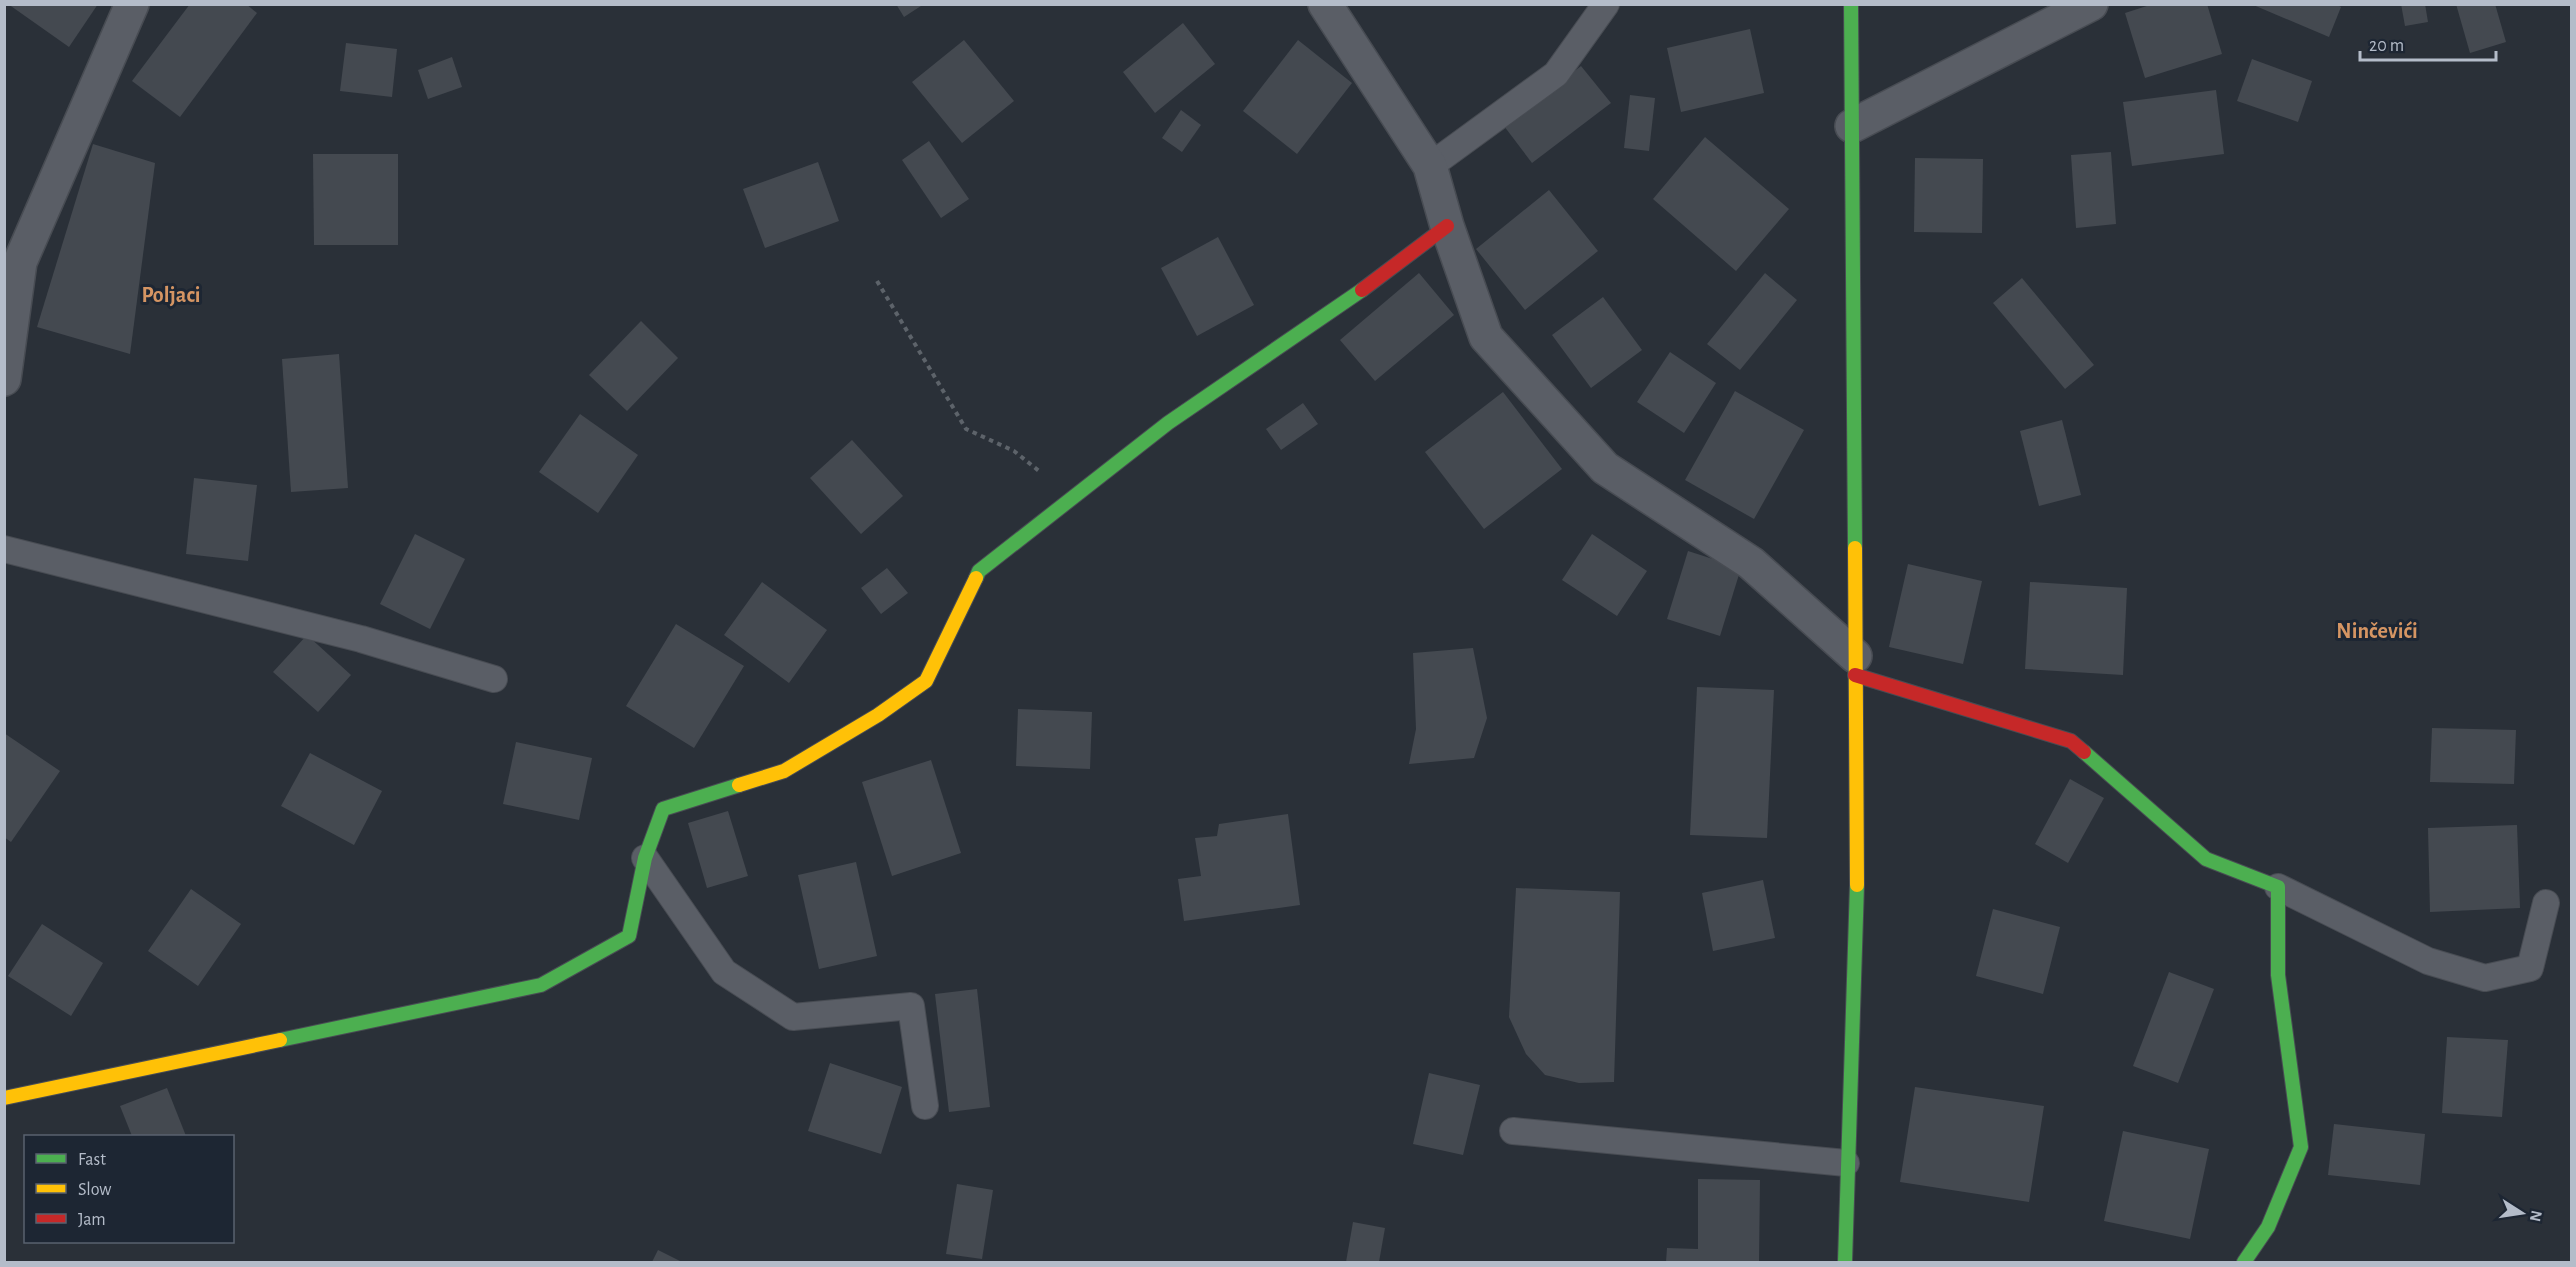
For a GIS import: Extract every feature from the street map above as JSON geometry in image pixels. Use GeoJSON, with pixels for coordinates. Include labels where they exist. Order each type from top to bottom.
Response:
{"type":"FeatureCollection","features":[{"type":"Feature","properties":{"kind":"street"},"geometry":{"type":"LineString","coordinates":[[4,379],[20,262],[132,4]]}},
{"type":"Feature","properties":{"kind":"street"},"geometry":{"type":"LineString","coordinates":[[1325,4],[1430,166],[1447,226],[1486,337],[1605,468],[1751,563],[1855,665],[2071,741],[2206,859],[2278,887],[2278,975],[2301,1147],[2268,1227],[2244,1263]]}},
{"type":"Feature","properties":{"kind":"street"},"geometry":{"type":"LineString","coordinates":[[1845,1263],[1846,1163],[1857,918],[1851,4]]}},
{"type":"Feature","properties":{"kind":"street"},"geometry":{"type":"LineString","coordinates":[[1852,126],[2091,4]]}},
{"type":"Feature","properties":{"kind":"street"},"geometry":{"type":"LineString","coordinates":[[4,1098],[541,985],[629,936],[645,858],[663,809],[784,771],[878,715],[926,681],[979,571],[1168,423],[1383,276],[1447,226]]}},
{"type":"Feature","properties":{"kind":"lane"},"geometry":{"type":"LineString","coordinates":[[1430,166],[1556,74],[1606,4]]}},
{"type":"Feature","properties":{"kind":"lane"},"geometry":{"type":"LineString","coordinates":[[4,549],[361,639],[494,679]]}},
{"type":"Feature","properties":{"kind":"lane"},"geometry":{"type":"LineString","coordinates":[[645,858],[724,972],[794,1017],[911,1006],[925,1106]]}},
{"type":"Feature","properties":{"kind":"lane"},"geometry":{"type":"LineString","coordinates":[[2278,887],[2428,961],[2485,978],[2530,968],[2546,903]]}},
{"type":"Feature","properties":{"kind":"lane"},"geometry":{"type":"LineString","coordinates":[[1513,1131],[1846,1163]]}},
{"type":"Feature","properties":{"kind":"path"},"geometry":{"type":"LineString","coordinates":[[877,281],[966,429],[1014,451],[1073,498]]}},
{"type":"Feature","properties":{"kind":"building"},"geometry":{"type":"Polygon","coordinates":[[[8,4],[98,4],[69,47],[8,4]]]}},
{"type":"Feature","properties":{"kind":"building"},"geometry":{"type":"Polygon","coordinates":[[[190,4],[246,4],[257,13],[180,117],[132,81],[190,4]]]}},
{"type":"Feature","properties":{"kind":"building"},"geometry":{"type":"Polygon","coordinates":[[[896,4],[924,4],[904,17],[896,4]]]}},
{"type":"Feature","properties":{"kind":"building"},"geometry":{"type":"Polygon","coordinates":[[[2153,4],[2207,4],[2222,54],[2145,78],[2125,13],[2153,4]]]}},
{"type":"Feature","properties":{"kind":"building"},"geometry":{"type":"Polygon","coordinates":[[[2251,4],[2336,4],[2341,7],[2329,37],[2251,4]]]}},
{"type":"Feature","properties":{"kind":"building"},"geometry":{"type":"Polygon","coordinates":[[[2401,4],[2425,4],[2428,22],[2405,26],[2401,4]]]}},
{"type":"Feature","properties":{"kind":"building"},"geometry":{"type":"Polygon","coordinates":[[[2456,4],[2495,4],[2506,42],[2470,53],[2456,4]]]}},
{"type":"Feature","properties":{"kind":"building"},"geometry":{"type":"Polygon","coordinates":[[[1183,23],[1215,64],[1155,113],[1123,72],[1183,23]]]}},
{"type":"Feature","properties":{"kind":"building"},"geometry":{"type":"Polygon","coordinates":[[[1750,29],[1764,93],[1681,112],[1667,48],[1750,29]]]}},
{"type":"Feature","properties":{"kind":"building"},"geometry":{"type":"Polygon","coordinates":[[[964,40],[1014,101],[962,143],[912,82],[964,40]]]}},
{"type":"Feature","properties":{"kind":"building"},"geometry":{"type":"Polygon","coordinates":[[[1298,40],[1352,83],[1297,154],[1243,111],[1298,40]]]}},
{"type":"Feature","properties":{"kind":"building"},"geometry":{"type":"Polygon","coordinates":[[[346,43],[397,49],[392,97],[340,91],[346,43]]]}},
{"type":"Feature","properties":{"kind":"building"},"geometry":{"type":"Polygon","coordinates":[[[452,57],[462,87],[428,99],[418,70],[452,57]]]}},
{"type":"Feature","properties":{"kind":"building"},"geometry":{"type":"Polygon","coordinates":[[[2252,59],[2312,81],[2298,122],[2237,101],[2252,59]]]}},
{"type":"Feature","properties":{"kind":"building"},"geometry":{"type":"Polygon","coordinates":[[[1581,66],[1611,103],[1532,163],[1504,126],[1581,66]]]}},
{"type":"Feature","properties":{"kind":"building"},"geometry":{"type":"Polygon","coordinates":[[[2216,90],[2224,154],[2132,166],[2123,102],[2216,90]]]}},
{"type":"Feature","properties":{"kind":"building"},"geometry":{"type":"Polygon","coordinates":[[[1630,95],[1655,98],[1649,151],[1624,148],[1630,95]]]}},
{"type":"Feature","properties":{"kind":"building"},"geometry":{"type":"Polygon","coordinates":[[[1181,110],[1201,125],[1182,152],[1162,138],[1181,110]]]}},
{"type":"Feature","properties":{"kind":"building"},"geometry":{"type":"Polygon","coordinates":[[[1705,137],[1789,209],[1736,271],[1653,199],[1705,137]]]}},
{"type":"Feature","properties":{"kind":"building"},"geometry":{"type":"Polygon","coordinates":[[[929,141],[969,199],[941,218],[902,160],[929,141]]]}},
{"type":"Feature","properties":{"kind":"building"},"geometry":{"type":"Polygon","coordinates":[[[93,144],[155,163],[130,354],[37,327],[93,144]]]}},
{"type":"Feature","properties":{"kind":"building"},"geometry":{"type":"Polygon","coordinates":[[[2111,152],[2116,224],[2076,228],[2071,155],[2111,152]]]}},
{"type":"Feature","properties":{"kind":"building"},"geometry":{"type":"Polygon","coordinates":[[[313,154],[398,154],[398,245],[314,245],[313,154]]]}},
{"type":"Feature","properties":{"kind":"building"},"geometry":{"type":"Polygon","coordinates":[[[1915,158],[1983,159],[1982,233],[1914,232],[1915,158]]]}},
{"type":"Feature","properties":{"kind":"building"},"geometry":{"type":"Polygon","coordinates":[[[818,162],[839,221],[765,248],[743,189],[818,162]]]}},
{"type":"Feature","properties":{"kind":"building"},"geometry":{"type":"Polygon","coordinates":[[[1549,190],[1598,251],[1525,310],[1476,249],[1549,190]]]}},
{"type":"Feature","properties":{"kind":"building"},"geometry":{"type":"Polygon","coordinates":[[[1218,237],[1254,305],[1197,336],[1161,268],[1218,237]]]}},
{"type":"Feature","properties":{"kind":"building"},"geometry":{"type":"Polygon","coordinates":[[[1419,273],[1454,315],[1375,381],[1340,340],[1419,273]]]}},
{"type":"Feature","properties":{"kind":"building"},"geometry":{"type":"Polygon","coordinates":[[[1765,273],[1797,300],[1740,370],[1707,344],[1765,273]]]}},
{"type":"Feature","properties":{"kind":"building"},"geometry":{"type":"Polygon","coordinates":[[[2022,278],[2094,365],[2065,389],[1993,303],[2022,278]]]}},
{"type":"Feature","properties":{"kind":"building"},"geometry":{"type":"Polygon","coordinates":[[[1603,297],[1642,350],[1591,388],[1552,335],[1603,297]]]}},
{"type":"Feature","properties":{"kind":"building"},"geometry":{"type":"Polygon","coordinates":[[[641,321],[678,358],[627,411],[589,375],[641,321]]]}},
{"type":"Feature","properties":{"kind":"building"},"geometry":{"type":"Polygon","coordinates":[[[1670,352],[1716,383],[1684,433],[1637,402],[1670,352]]]}},
{"type":"Feature","properties":{"kind":"building"},"geometry":{"type":"Polygon","coordinates":[[[339,354],[348,488],[291,492],[282,359],[339,354]]]}},
{"type":"Feature","properties":{"kind":"building"},"geometry":{"type":"Polygon","coordinates":[[[1735,391],[1804,430],[1754,519],[1685,480],[1735,391]]]}},
{"type":"Feature","properties":{"kind":"building"},"geometry":{"type":"Polygon","coordinates":[[[1503,392],[1562,469],[1484,529],[1425,452],[1503,392]]]}},
{"type":"Feature","properties":{"kind":"building"},"geometry":{"type":"Polygon","coordinates":[[[1303,403],[1318,424],[1281,450],[1266,429],[1303,403]]]}},
{"type":"Feature","properties":{"kind":"building"},"geometry":{"type":"Polygon","coordinates":[[[580,414],[638,455],[598,513],[539,472],[580,414]]]}},
{"type":"Feature","properties":{"kind":"building"},"geometry":{"type":"Polygon","coordinates":[[[2062,420],[2081,495],[2039,506],[2020,431],[2062,420]]]}},
{"type":"Feature","properties":{"kind":"building"},"geometry":{"type":"Polygon","coordinates":[[[852,440],[903,496],[861,534],[810,478],[852,440]]]}},
{"type":"Feature","properties":{"kind":"building"},"geometry":{"type":"Polygon","coordinates":[[[194,478],[257,485],[248,561],[186,554],[194,478]]]}},
{"type":"Feature","properties":{"kind":"building"},"geometry":{"type":"Polygon","coordinates":[[[415,534],[465,559],[430,629],[380,604],[415,534]]]}},
{"type":"Feature","properties":{"kind":"building"},"geometry":{"type":"Polygon","coordinates":[[[1592,534],[1647,571],[1617,616],[1562,580],[1592,534]]]}},
{"type":"Feature","properties":{"kind":"building"},"geometry":{"type":"Polygon","coordinates":[[[1688,551],[1741,568],[1720,636],[1667,619],[1688,551]]]}},
{"type":"Feature","properties":{"kind":"building"},"geometry":{"type":"Polygon","coordinates":[[[1908,564],[1982,581],[1963,664],[1889,647],[1908,564]]]}},
{"type":"Feature","properties":{"kind":"building"},"geometry":{"type":"Polygon","coordinates":[[[887,568],[908,593],[881,614],[861,588],[887,568]]]}},
{"type":"Feature","properties":{"kind":"building"},"geometry":{"type":"Polygon","coordinates":[[[762,582],[827,630],[789,683],[724,635],[762,582]]]}},
{"type":"Feature","properties":{"kind":"building"},"geometry":{"type":"Polygon","coordinates":[[[2030,582],[2127,588],[2123,675],[2025,669],[2030,582]]]}},
{"type":"Feature","properties":{"kind":"building"},"geometry":{"type":"Polygon","coordinates":[[[676,624],[744,666],[694,748],[626,706],[676,624]]]}},
{"type":"Feature","properties":{"kind":"building"},"geometry":{"type":"Polygon","coordinates":[[[307,635],[351,675],[318,712],[273,672],[307,635]]]}},
{"type":"Feature","properties":{"kind":"building"},"geometry":{"type":"Polygon","coordinates":[[[1473,648],[1487,718],[1474,758],[1409,764],[1416,729],[1413,653],[1473,648]]]}},
{"type":"Feature","properties":{"kind":"building"},"geometry":{"type":"Polygon","coordinates":[[[1697,687],[1774,690],[1767,838],[1690,835],[1697,687]]]}},
{"type":"Feature","properties":{"kind":"building"},"geometry":{"type":"Polygon","coordinates":[[[1018,709],[1092,712],[1090,769],[1016,766],[1018,709]]]}},
{"type":"Feature","properties":{"kind":"building"},"geometry":{"type":"Polygon","coordinates":[[[2432,728],[2516,730],[2514,784],[2430,782],[2432,728]]]}},
{"type":"Feature","properties":{"kind":"building"},"geometry":{"type":"Polygon","coordinates":[[[4,733],[60,771],[11,842],[4,837],[4,733]]]}},
{"type":"Feature","properties":{"kind":"building"},"geometry":{"type":"Polygon","coordinates":[[[516,742],[592,758],[579,820],[503,804],[516,742]]]}},
{"type":"Feature","properties":{"kind":"building"},"geometry":{"type":"Polygon","coordinates":[[[310,753],[382,791],[354,845],[281,806],[310,753]]]}},
{"type":"Feature","properties":{"kind":"building"},"geometry":{"type":"Polygon","coordinates":[[[931,760],[961,853],[892,876],[862,782],[931,760]]]}},
{"type":"Feature","properties":{"kind":"building"},"geometry":{"type":"Polygon","coordinates":[[[2070,779],[2104,798],[2068,863],[2035,844],[2070,779]]]}},
{"type":"Feature","properties":{"kind":"building"},"geometry":{"type":"Polygon","coordinates":[[[728,811],[748,876],[707,888],[688,823],[728,811]]]}},
{"type":"Feature","properties":{"kind":"building"},"geometry":{"type":"Polygon","coordinates":[[[1288,814],[1300,905],[1184,921],[1178,879],[1201,876],[1195,838],[1217,836],[1219,824],[1288,814]]]}},
{"type":"Feature","properties":{"kind":"building"},"geometry":{"type":"Polygon","coordinates":[[[2517,825],[2520,908],[2430,912],[2428,828],[2517,825]]]}},
{"type":"Feature","properties":{"kind":"building"},"geometry":{"type":"Polygon","coordinates":[[[856,862],[877,956],[819,969],[798,875],[856,862]]]}},
{"type":"Feature","properties":{"kind":"building"},"geometry":{"type":"Polygon","coordinates":[[[1763,880],[1775,938],[1713,951],[1702,893],[1763,880]]]}},
{"type":"Feature","properties":{"kind":"building"},"geometry":{"type":"Polygon","coordinates":[[[1516,888],[1620,892],[1614,1082],[1579,1083],[1545,1075],[1526,1054],[1509,1017],[1516,888]]]}},
{"type":"Feature","properties":{"kind":"building"},"geometry":{"type":"Polygon","coordinates":[[[191,889],[241,924],[198,986],[148,951],[191,889]]]}},
{"type":"Feature","properties":{"kind":"building"},"geometry":{"type":"Polygon","coordinates":[[[1993,909],[2060,927],[2043,994],[1976,976],[1993,909]]]}},
{"type":"Feature","properties":{"kind":"building"},"geometry":{"type":"Polygon","coordinates":[[[42,924],[103,963],[71,1016],[8,976],[42,924]]]}},
{"type":"Feature","properties":{"kind":"building"},"geometry":{"type":"Polygon","coordinates":[[[2169,972],[2214,989],[2178,1083],[2133,1066],[2169,972]]]}},
{"type":"Feature","properties":{"kind":"building"},"geometry":{"type":"Polygon","coordinates":[[[977,989],[990,1107],[949,1112],[935,994],[977,989]]]}},
{"type":"Feature","properties":{"kind":"building"},"geometry":{"type":"Polygon","coordinates":[[[2447,1037],[2508,1040],[2502,1117],[2442,1113],[2447,1037]]]}},
{"type":"Feature","properties":{"kind":"building"},"geometry":{"type":"Polygon","coordinates":[[[830,1063],[902,1087],[881,1154],[808,1131],[830,1063]]]}},
{"type":"Feature","properties":{"kind":"building"},"geometry":{"type":"Polygon","coordinates":[[[1429,1073],[1480,1085],[1463,1155],[1413,1144],[1429,1073]]]}},
{"type":"Feature","properties":{"kind":"building"},"geometry":{"type":"Polygon","coordinates":[[[1915,1087],[2044,1106],[2029,1202],[1900,1182],[1915,1087]]]}},
{"type":"Feature","properties":{"kind":"building"},"geometry":{"type":"Polygon","coordinates":[[[167,1088],[186,1135],[132,1135],[120,1106],[167,1088]]]}},
{"type":"Feature","properties":{"kind":"building"},"geometry":{"type":"Polygon","coordinates":[[[2334,1124],[2425,1134],[2420,1185],[2328,1175],[2334,1124]]]}},
{"type":"Feature","properties":{"kind":"building"},"geometry":{"type":"Polygon","coordinates":[[[2123,1131],[2209,1149],[2190,1239],[2104,1221],[2123,1131]]]}},
{"type":"Feature","properties":{"kind":"building"},"geometry":{"type":"Polygon","coordinates":[[[1698,1179],[1760,1180],[1759,1262],[1666,1262],[1667,1248],[1698,1249],[1698,1179]]]}},
{"type":"Feature","properties":{"kind":"building"},"geometry":{"type":"Polygon","coordinates":[[[957,1184],[993,1190],[982,1259],[946,1254],[957,1184]]]}},
{"type":"Feature","properties":{"kind":"building"},"geometry":{"type":"Polygon","coordinates":[[[1353,1222],[1385,1228],[1379,1262],[1346,1262],[1353,1222]]]}},
{"type":"Feature","properties":{"kind":"building"},"geometry":{"type":"Polygon","coordinates":[[[658,1250],[682,1262],[652,1262],[658,1250]]]}},
{"type":"Feature","properties":{"kind":"traffic: fast"},"geometry":{"type":"LineString","coordinates":[[1851,4],[1855,548]]}},
{"type":"Feature","properties":{"kind":"traffic: fast"},"geometry":{"type":"LineString","coordinates":[[976,578],[979,571],[1168,423],[1362,290]]}},
{"type":"Feature","properties":{"kind":"traffic: fast"},"geometry":{"type":"LineString","coordinates":[[2084,752],[2206,859],[2278,887],[2278,975],[2301,1147],[2268,1227],[2244,1262]]}},
{"type":"Feature","properties":{"kind":"traffic: fast"},"geometry":{"type":"LineString","coordinates":[[280,1040],[541,985],[629,936],[645,858],[663,809],[739,785]]}},
{"type":"Feature","properties":{"kind":"traffic: fast"},"geometry":{"type":"LineString","coordinates":[[1845,1262],[1857,885]]}},
{"type":"Feature","properties":{"kind":"traffic: slow"},"geometry":{"type":"LineString","coordinates":[[1855,548],[1857,885]]}},
{"type":"Feature","properties":{"kind":"traffic: slow"},"geometry":{"type":"LineString","coordinates":[[739,785],[784,771],[878,715],[926,681],[976,578]]}},
{"type":"Feature","properties":{"kind":"traffic: slow"},"geometry":{"type":"LineString","coordinates":[[4,1098],[280,1040]]}},
{"type":"Feature","properties":{"kind":"traffic: jam"},"geometry":{"type":"LineString","coordinates":[[1362,290],[1447,226]]}},
{"type":"Feature","properties":{"kind":"traffic: jam"},"geometry":{"type":"LineString","coordinates":[[1855,675],[2071,741],[2084,752]]}},
{"type":"Feature","properties":{"kind":"district","name":"Poljaci"},"geometry":{"type":"Point","coordinates":[171,294]}},
{"type":"Feature","properties":{"kind":"district","name":"Ninčevići"},"geometry":{"type":"Point","coordinates":[2377,630]}}]}
